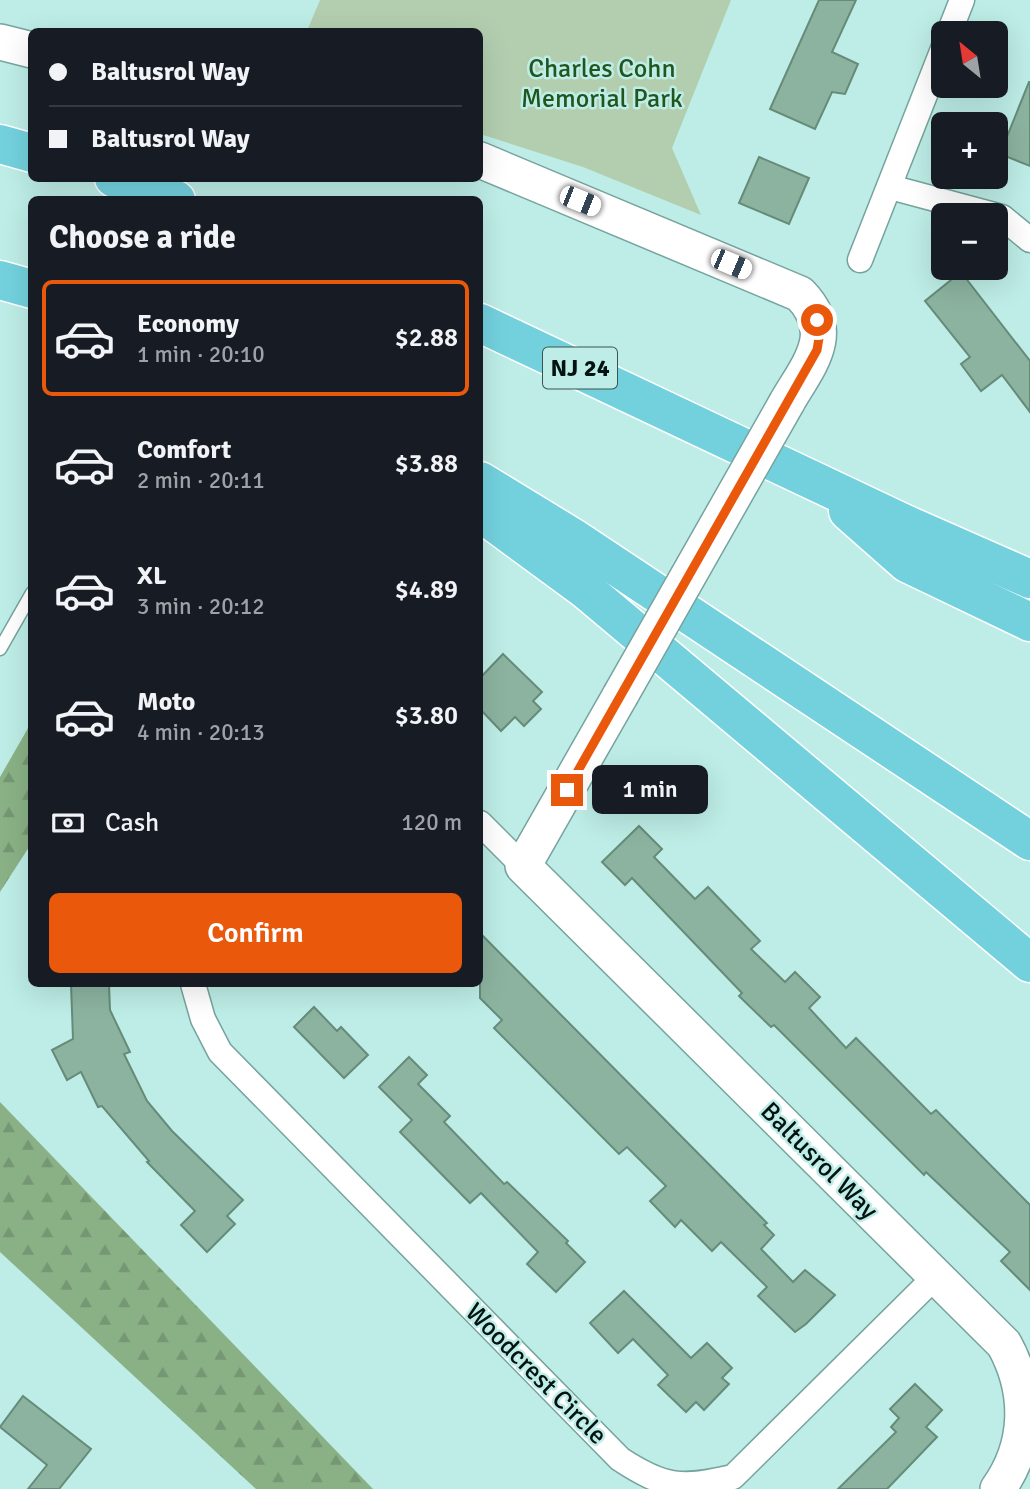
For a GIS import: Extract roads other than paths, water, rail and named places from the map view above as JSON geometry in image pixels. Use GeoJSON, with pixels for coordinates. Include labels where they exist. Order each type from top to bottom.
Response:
{"type":"FeatureCollection","features":[{"type":"Feature","properties":{"kind":"highway"},"geometry":{"type":"LineString","coordinates":[[0,144],[28,152]]}},
{"type":"Feature","properties":{"kind":"highway"},"geometry":{"type":"LineString","coordinates":[[125,182],[165,196]]}},
{"type":"Feature","properties":{"kind":"highway"},"geometry":{"type":"LineString","coordinates":[[0,280],[28,288]]}},
{"type":"Feature","properties":{"kind":"highway","name":"NJ 24"},"geometry":{"type":"LineString","coordinates":[[483,324],[814,481]]}},
{"type":"Feature","properties":{"kind":"highway"},"geometry":{"type":"LineString","coordinates":[[814,481],[1030,579]]}},
{"type":"Feature","properties":{"kind":"highway"},"geometry":{"type":"LineString","coordinates":[[814,481],[907,563],[1030,621]]}},
{"type":"Feature","properties":{"kind":"highway"},"geometry":{"type":"LineString","coordinates":[[483,483],[575,539],[1030,841]]}},
{"type":"Feature","properties":{"kind":"highway"},"geometry":{"type":"LineString","coordinates":[[483,514],[596,598],[1030,963]]}},
{"type":"Feature","properties":{"kind":"street"},"geometry":{"type":"LineString","coordinates":[[954,21],[962,0]]}},
{"type":"Feature","properties":{"kind":"street"},"geometry":{"type":"LineString","coordinates":[[0,42],[28,49]]}},
{"type":"Feature","properties":{"kind":"street"},"geometry":{"type":"LineString","coordinates":[[860,260],[931,80]]}},
{"type":"Feature","properties":{"kind":"street"},"geometry":{"type":"LineString","coordinates":[[483,161],[800,294],[811,305],[820,332],[817,350],[523,866]]}},
{"type":"Feature","properties":{"kind":"street"},"geometry":{"type":"LineString","coordinates":[[890,187],[1002,217],[1030,240]]}},
{"type":"Feature","properties":{"kind":"street","name":"Baltusrol Way"},"geometry":{"type":"LineString","coordinates":[[483,826],[1004,1344],[1019,1367],[1027,1395],[1027,1414],[1014,1463],[998,1489]]}},
{"type":"Feature","properties":{"kind":"street","name":"Woodcrest Circle"},"geometry":{"type":"LineString","coordinates":[[193,987],[203,1019],[220,1052],[620,1459],[652,1480],[678,1489],[706,1487],[733,1477],[935,1277]]}},
{"type":"Feature","properties":{"kind":"lane"},"geometry":{"type":"LineString","coordinates":[[0,649],[28,600]]}},
{"type":"Feature","properties":{"kind":"park label","name":"Charles Cohn Memorial Park"},"geometry":{"type":"Point","coordinates":[602,84]}}]}
